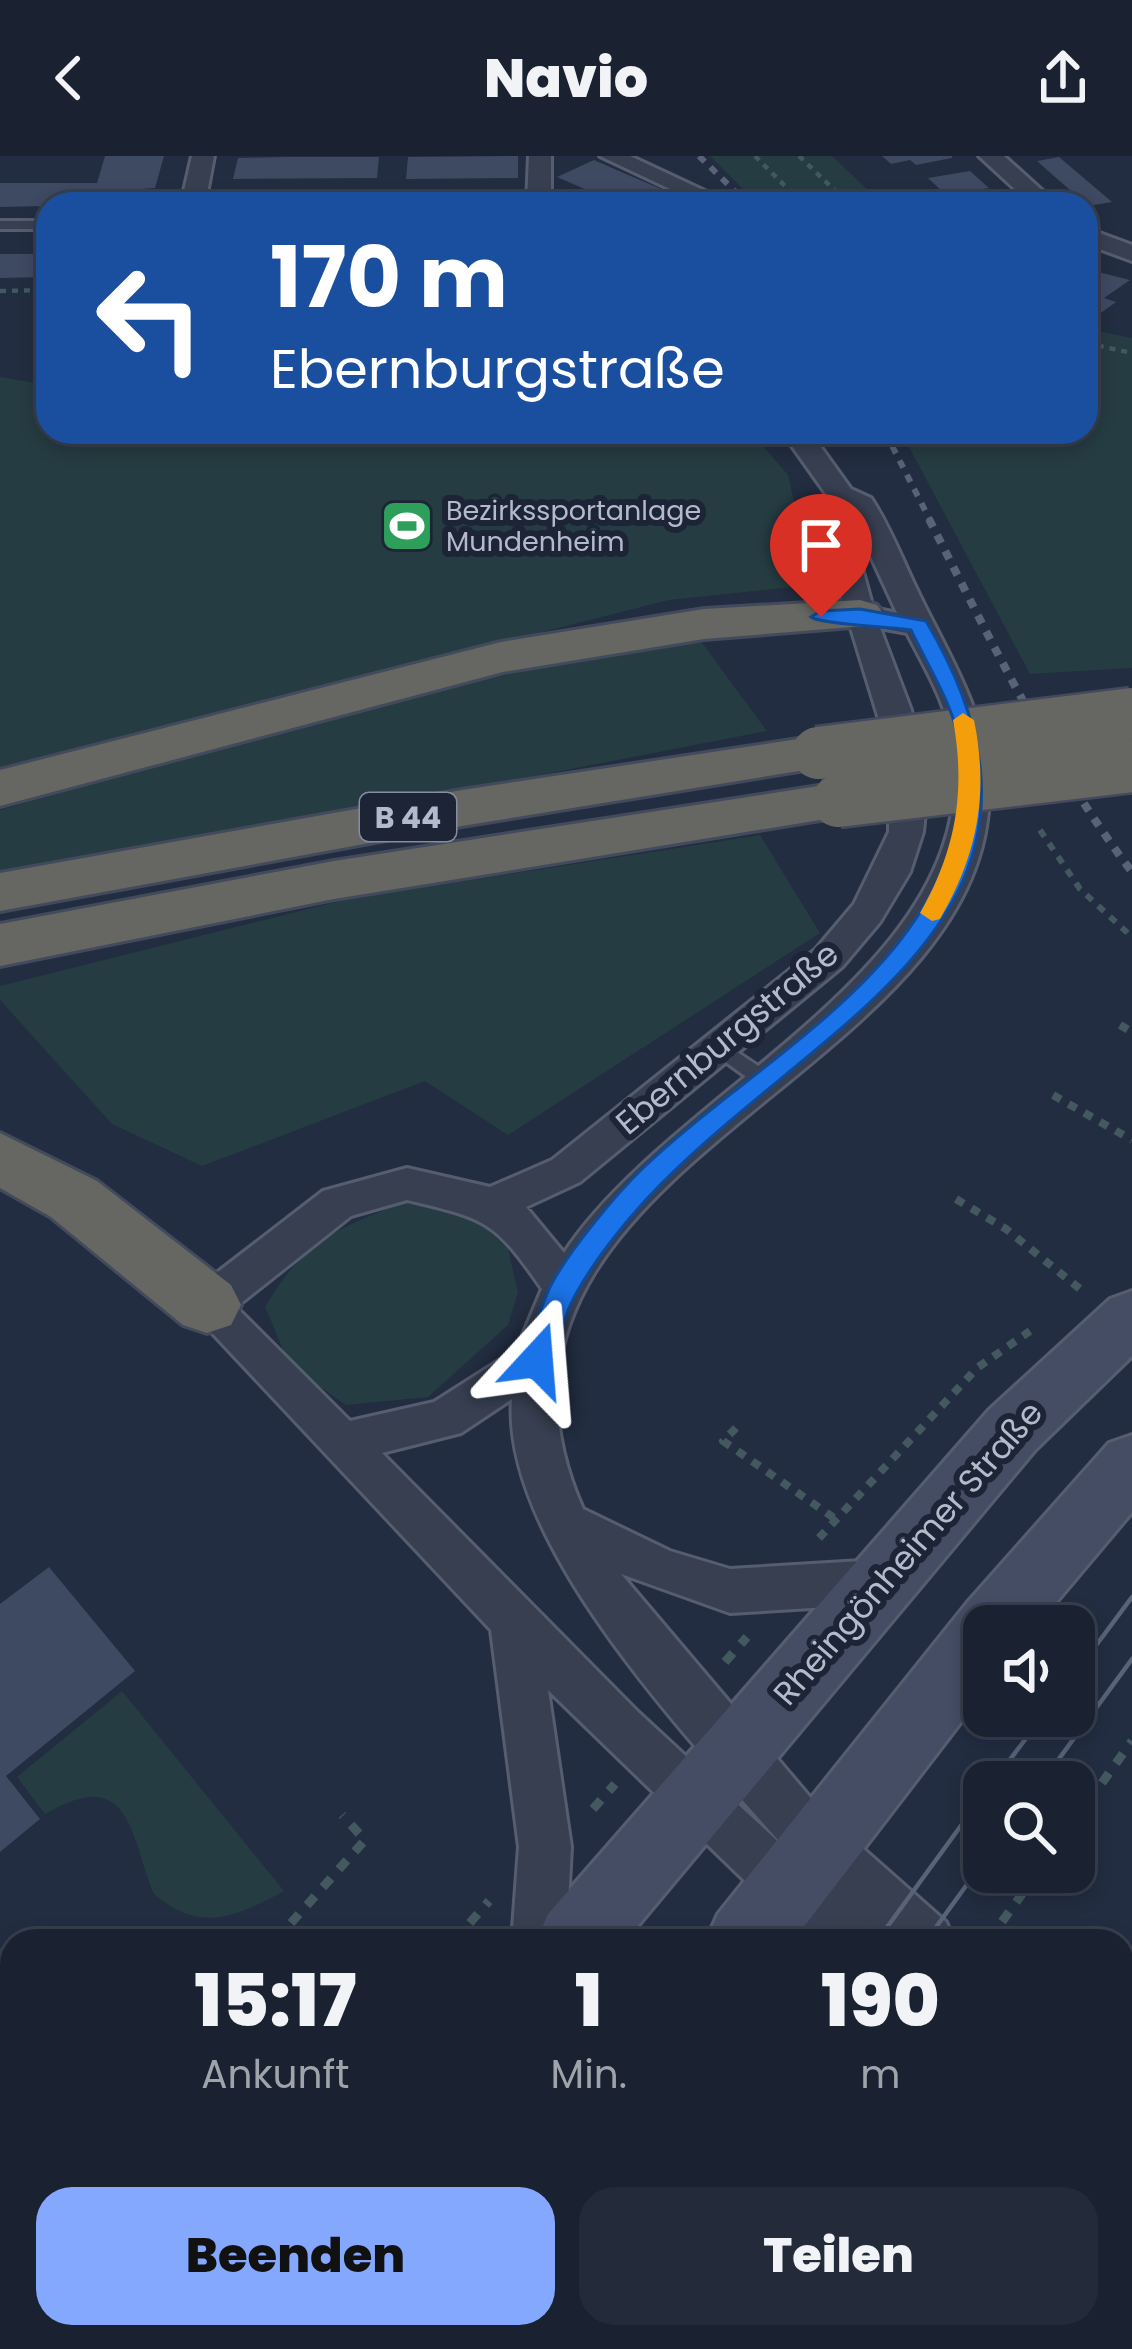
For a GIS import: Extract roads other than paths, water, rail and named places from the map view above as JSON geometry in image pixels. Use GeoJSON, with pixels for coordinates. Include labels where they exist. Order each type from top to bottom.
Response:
{"type":"FeatureCollection","features":[{"type":"Feature","properties":{"kind":"highway"},"geometry":{"type":"LineString","coordinates":[[0,788],[500,657],[704,624],[860,615]]}},
{"type":"Feature","properties":{"kind":"highway","name":"B 44"},"geometry":{"type":"LineString","coordinates":[[0,945],[1132,714]]}},
{"type":"Feature","properties":{"kind":"highway","name":"B 44"},"geometry":{"type":"LineString","coordinates":[[0,892],[463,808],[828,777],[1132,766]]}},
{"type":"Feature","properties":{"kind":"highway"},"geometry":{"type":"LineString","coordinates":[[0,1158],[74,1198],[207,1305]]}},
{"type":"Feature","properties":{"kind":"main road","name":"Rheingönheimer Straße"},"geometry":{"type":"LineString","coordinates":[[585,1929],[1012,1430],[1108,1305]]}},
{"type":"Feature","properties":{"kind":"main road"},"geometry":{"type":"LineString","coordinates":[[1010,1605],[1132,1464]]}},
{"type":"Feature","properties":{"kind":"main road"},"geometry":{"type":"LineString","coordinates":[[784,1893],[963,1663]]}},
{"type":"Feature","properties":{"kind":"street"},"geometry":{"type":"LineString","coordinates":[[196,192],[203,156]]}},
{"type":"Feature","properties":{"kind":"street"},"geometry":{"type":"LineString","coordinates":[[539,192],[540,156]]}},
{"type":"Feature","properties":{"kind":"street"},"geometry":{"type":"LineString","coordinates":[[611,156],[695,192]]}},
{"type":"Feature","properties":{"kind":"street"},"geometry":{"type":"LineString","coordinates":[[990,156],[1031,192]]}},
{"type":"Feature","properties":{"kind":"street"},"geometry":{"type":"LineString","coordinates":[[1098,241],[1132,254]]}},
{"type":"Feature","properties":{"kind":"street","name":"Ebernburgstraße"},"geometry":{"type":"LineString","coordinates":[[716,1776],[566,1524],[536,1428],[537,1360],[564,1287],[650,1177],[877,986],[927,921],[954,873],[970,813],[970,748],[963,719],[861,504],[841,495],[805,444]]}},
{"type":"Feature","properties":{"kind":"street","name":"Ebernburgstraße"},"geometry":{"type":"LineString","coordinates":[[492,1204],[566,1171],[858,928],[903,846],[911,776],[905,732],[860,615],[828,507],[841,495]]}},
{"type":"Feature","properties":{"kind":"street"},"geometry":{"type":"LineString","coordinates":[[860,615],[919,626]]}},
{"type":"Feature","properties":{"kind":"street"},"geometry":{"type":"LineString","coordinates":[[564,1287],[520,1226],[492,1204],[407,1184],[338,1203],[207,1305],[514,1623],[716,1776],[784,1893],[830,1929]]}},
{"type":"Feature","properties":{"kind":"street"},"geometry":{"type":"LineString","coordinates":[[340,1443],[445,1419],[537,1360]]}},
{"type":"Feature","properties":{"kind":"street"},"geometry":{"type":"LineString","coordinates":[[566,1524],[661,1570],[730,1591],[778,1592],[878,1582]]}},
{"type":"Feature","properties":{"kind":"street"},"geometry":{"type":"LineString","coordinates":[[514,1623],[545,1847],[540,1929]]}},
{"type":"Feature","properties":{"kind":"street"},"geometry":{"type":"LineString","coordinates":[[784,1893],[891,1929]]}},
{"type":"Feature","properties":{"kind":"lane"},"geometry":{"type":"LineString","coordinates":[[0,225],[36,225]]}},
{"type":"Feature","properties":{"kind":"lane"},"geometry":{"type":"LineString","coordinates":[[719,1047],[764,1079]]}},
{"type":"Feature","properties":{"kind":"tram line"},"geometry":{"type":"LineString","coordinates":[[1095,1647],[1132,1597]]}},
{"type":"Feature","properties":{"kind":"tram line"},"geometry":{"type":"LineString","coordinates":[[1057,1761],[1132,1659]]}},
{"type":"Feature","properties":{"kind":"tram line"},"geometry":{"type":"LineString","coordinates":[[1009,1761],[1027,1737]]}},
{"type":"Feature","properties":{"kind":"tram line"},"geometry":{"type":"LineString","coordinates":[[886,1929],[963,1823]]}},
{"type":"Feature","properties":{"kind":"tram line"},"geometry":{"type":"LineString","coordinates":[[935,1929],[963,1890]]}},
{"type":"Feature","properties":{"kind":"railway"},"geometry":{"type":"LineString","coordinates":[[699,156],[736,192]]}},
{"type":"Feature","properties":{"kind":"railway"},"geometry":{"type":"LineString","coordinates":[[891,444],[931,522]]}},
{"type":"Feature","properties":{"kind":"railway"},"geometry":{"type":"LineString","coordinates":[[929,519],[1048,744],[1132,872]]}},
{"type":"Feature","properties":{"kind":"place","name":"Bezirkssportanlage Mundenheim"},"geometry":{"type":"Point","coordinates":[407,526]}}]}
